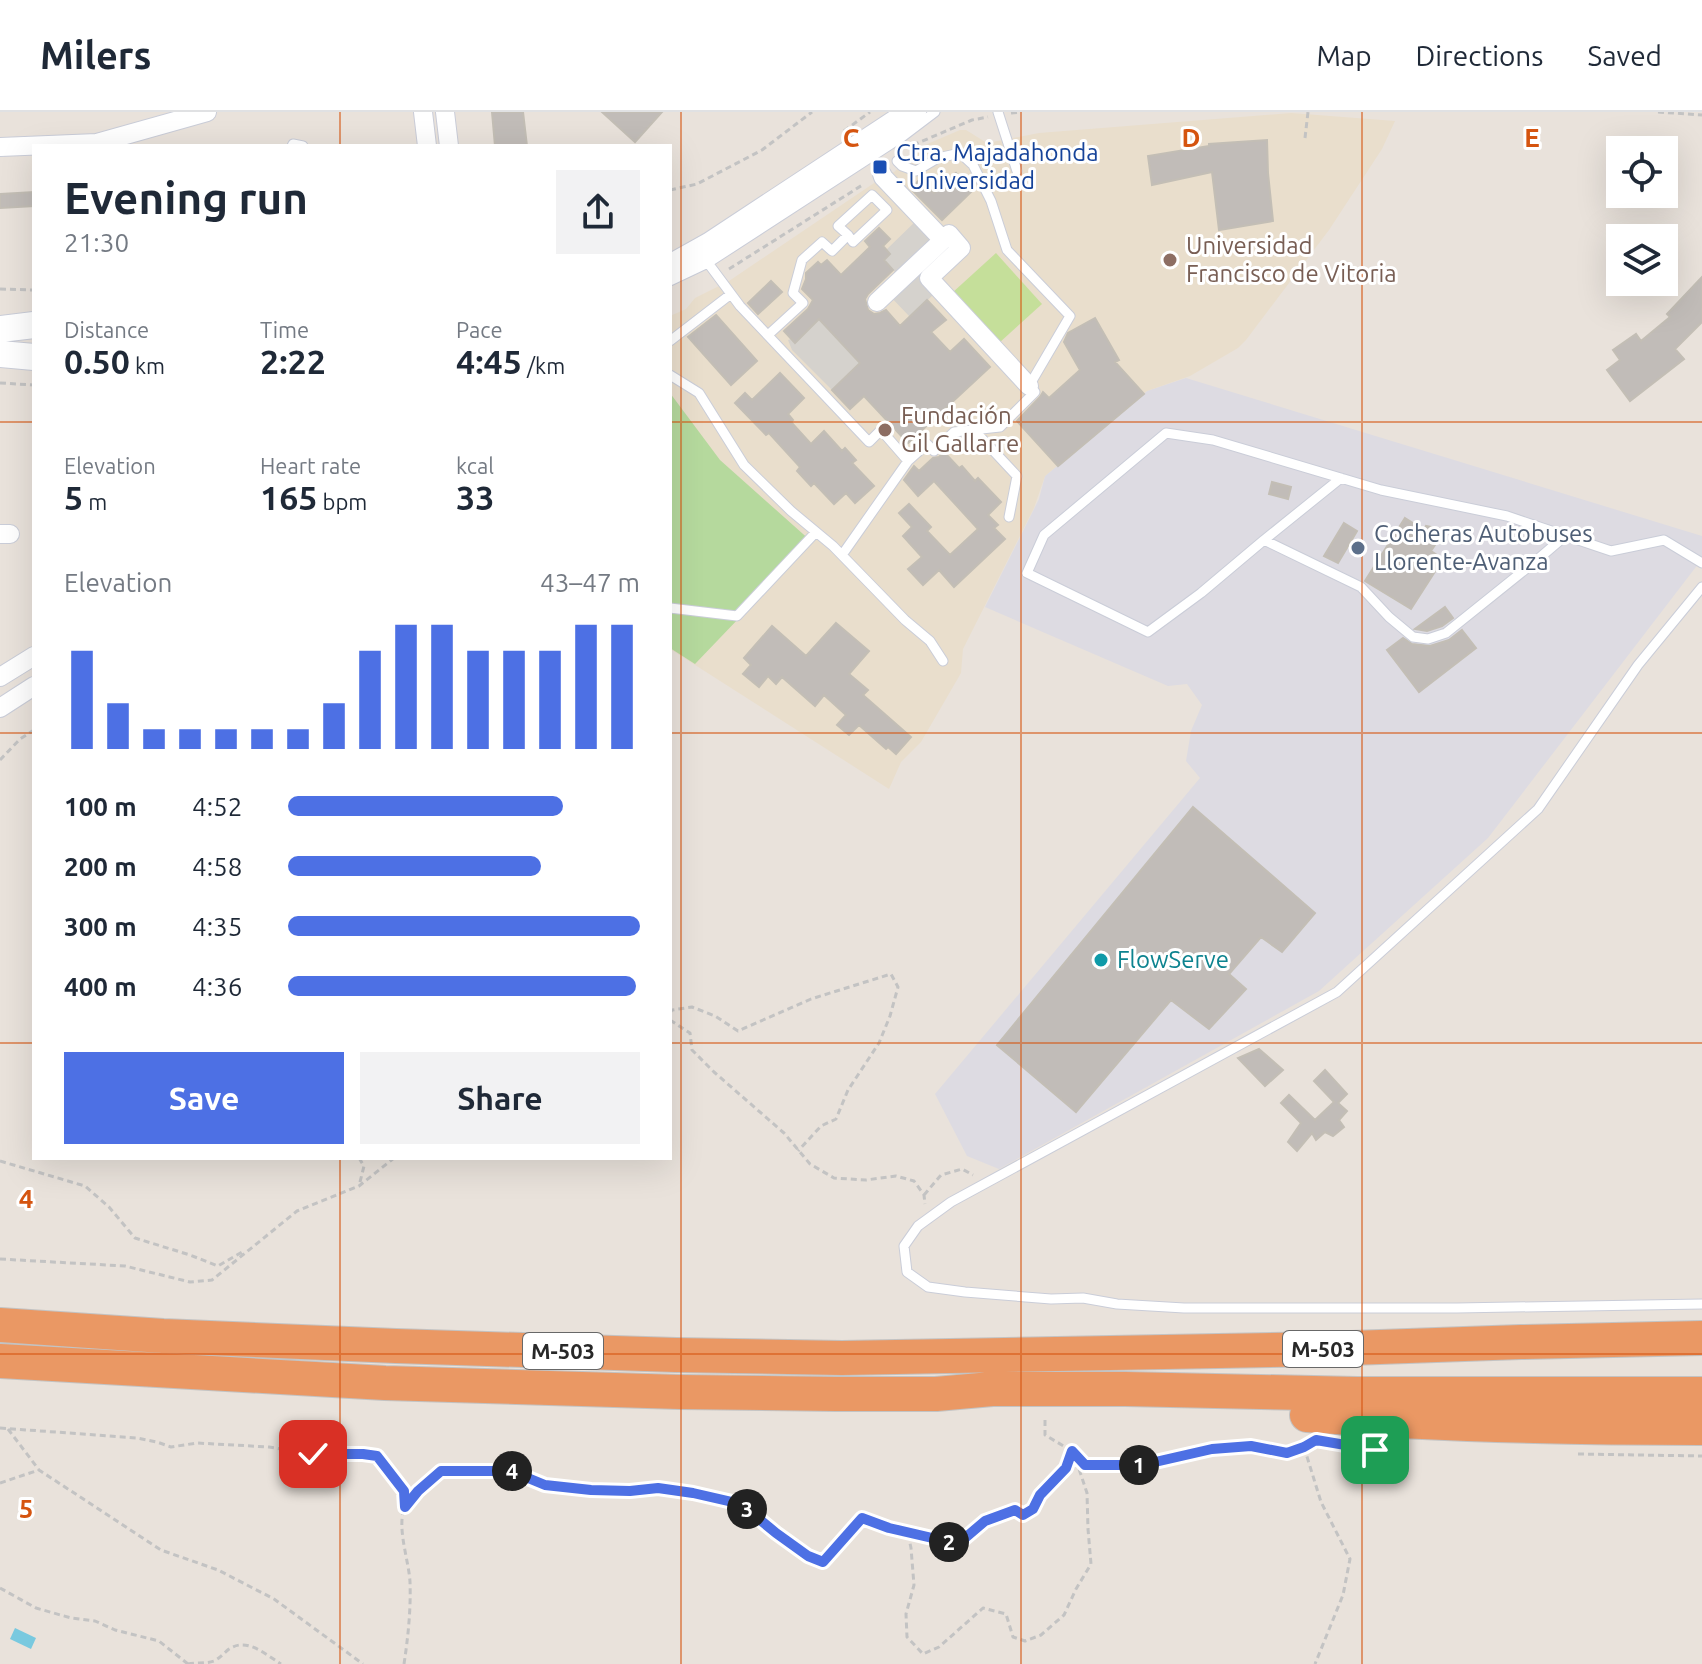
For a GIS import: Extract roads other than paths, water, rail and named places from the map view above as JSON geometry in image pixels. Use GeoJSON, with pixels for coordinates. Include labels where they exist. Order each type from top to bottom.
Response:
{"type":"FeatureCollection","features":[{"type":"Feature","properties":{"kind":"highway","name":"M-503"},"geometry":{"type":"LineString","coordinates":[[0,1325],[396,1346],[842,1358],[1702,1338]]}},
{"type":"Feature","properties":{"kind":"highway","name":"M-503"},"geometry":{"type":"LineString","coordinates":[[0,1361],[385,1383],[680,1392],[936,1394],[992,1389],[1081,1389],[1357,1394],[1702,1394]]}},
{"type":"Feature","properties":{"kind":"highway"},"geometry":{"type":"LineString","coordinates":[[936,1394],[987,1405],[1194,1406],[1372,1420],[1592,1428],[1702,1428]]}},
{"type":"Feature","properties":{"kind":"street"},"geometry":{"type":"LineString","coordinates":[[73,144],[97,143],[207,112]]}},
{"type":"Feature","properties":{"kind":"street"},"geometry":{"type":"LineString","coordinates":[[423,112],[427,144]]}},
{"type":"Feature","properties":{"kind":"street"},"geometry":{"type":"LineString","coordinates":[[445,112],[449,144]]}},
{"type":"Feature","properties":{"kind":"street"},"geometry":{"type":"LineString","coordinates":[[672,267],[711,245],[913,112]]}},
{"type":"Feature","properties":{"kind":"street"},"geometry":{"type":"LineString","coordinates":[[0,147],[32,146]]}},
{"type":"Feature","properties":{"kind":"street"},"geometry":{"type":"LineString","coordinates":[[877,302],[920,270],[961,248],[949,234],[943,240],[882,174]]}},
{"type":"Feature","properties":{"kind":"street"},"geometry":{"type":"LineString","coordinates":[[672,257],[737,226]]}},
{"type":"Feature","properties":{"kind":"street"},"geometry":{"type":"LineString","coordinates":[[920,270],[1029,386]]}},
{"type":"Feature","properties":{"kind":"street"},"geometry":{"type":"LineString","coordinates":[[0,329],[32,325]]}},
{"type":"Feature","properties":{"kind":"street"},"geometry":{"type":"LineString","coordinates":[[0,340],[32,339]]}},
{"type":"Feature","properties":{"kind":"street"},"geometry":{"type":"LineString","coordinates":[[0,354],[32,357]]}},
{"type":"Feature","properties":{"kind":"street"},"geometry":{"type":"LineString","coordinates":[[0,677],[32,657]]}},
{"type":"Feature","properties":{"kind":"street"},"geometry":{"type":"LineString","coordinates":[[0,708],[32,687]]}},
{"type":"Feature","properties":{"kind":"lane"},"geometry":{"type":"LineString","coordinates":[[672,280],[708,263],[902,137],[935,112]]}},
{"type":"Feature","properties":{"kind":"lane"},"geometry":{"type":"LineString","coordinates":[[999,113],[1017,171]]}},
{"type":"Feature","properties":{"kind":"lane"},"geometry":{"type":"LineString","coordinates":[[842,555],[908,461],[927,444],[934,451],[954,432],[1000,427],[1035,392],[1029,386],[1070,316],[1007,250],[991,201],[973,165],[960,153],[938,158],[916,171],[897,161]]}},
{"type":"Feature","properties":{"kind":"lane"},"geometry":{"type":"LineString","coordinates":[[872,195],[887,210],[853,242],[848,235],[838,226],[872,195]]}},
{"type":"Feature","properties":{"kind":"lane"},"geometry":{"type":"LineString","coordinates":[[768,335],[803,303],[793,293],[802,260],[822,242],[832,251],[848,235]]}},
{"type":"Feature","properties":{"kind":"lane"},"geometry":{"type":"LineString","coordinates":[[708,263],[731,294],[869,442],[881,430],[908,461]]}},
{"type":"Feature","properties":{"kind":"lane"},"geometry":{"type":"LineString","coordinates":[[672,339],[731,294]]}},
{"type":"Feature","properties":{"kind":"lane"},"geometry":{"type":"LineString","coordinates":[[672,376],[699,393],[744,465],[930,641],[943,661]]}},
{"type":"Feature","properties":{"kind":"lane"},"geometry":{"type":"LineString","coordinates":[[974,430],[1017,476],[1009,517]]}},
{"type":"Feature","properties":{"kind":"lane"},"geometry":{"type":"LineString","coordinates":[[1341,478],[1201,593],[1148,632],[1027,573],[1044,535],[1166,433],[1213,440],[1341,478],[1381,490],[1507,516],[1611,551],[1664,540],[1702,563]]}},
{"type":"Feature","properties":{"kind":"lane"},"geometry":{"type":"LineString","coordinates":[[672,608],[737,616],[816,532]]}},
{"type":"Feature","properties":{"kind":"lane"},"geometry":{"type":"LineString","coordinates":[[1264,540],[1361,587],[1413,637],[1428,639],[1446,633],[1565,536]]}},
{"type":"Feature","properties":{"kind":"lane"},"geometry":{"type":"LineString","coordinates":[[1702,587],[1638,665],[1538,809],[1337,992],[951,1202],[918,1226],[904,1246],[907,1272],[928,1287],[1051,1299],[1083,1298],[1117,1304],[1184,1308],[1702,1304]]}},
{"type":"Feature","properties":{"kind":"water"},"geometry":{"type":"Polygon","coordinates":[[[15,1628],[36,1638],[31,1649],[10,1639],[15,1628]]]}},
{"type":"Feature","properties":{"kind":"place","name":"Ctra. Majadahonda - Universidad"},"geometry":{"type":"Point","coordinates":[880,167]}},
{"type":"Feature","properties":{"kind":"place","name":"Universidad Francisco de Vitoria"},"geometry":{"type":"Point","coordinates":[1170,260]}},
{"type":"Feature","properties":{"kind":"place","name":"Fundación Gil Gallarre"},"geometry":{"type":"Point","coordinates":[885,430]}},
{"type":"Feature","properties":{"kind":"place","name":"Cocheras Autobuses Llorente-Avanza"},"geometry":{"type":"Point","coordinates":[1358,548]}},
{"type":"Feature","properties":{"kind":"place","name":"FlowServe"},"geometry":{"type":"Point","coordinates":[1101,960]}}]}
